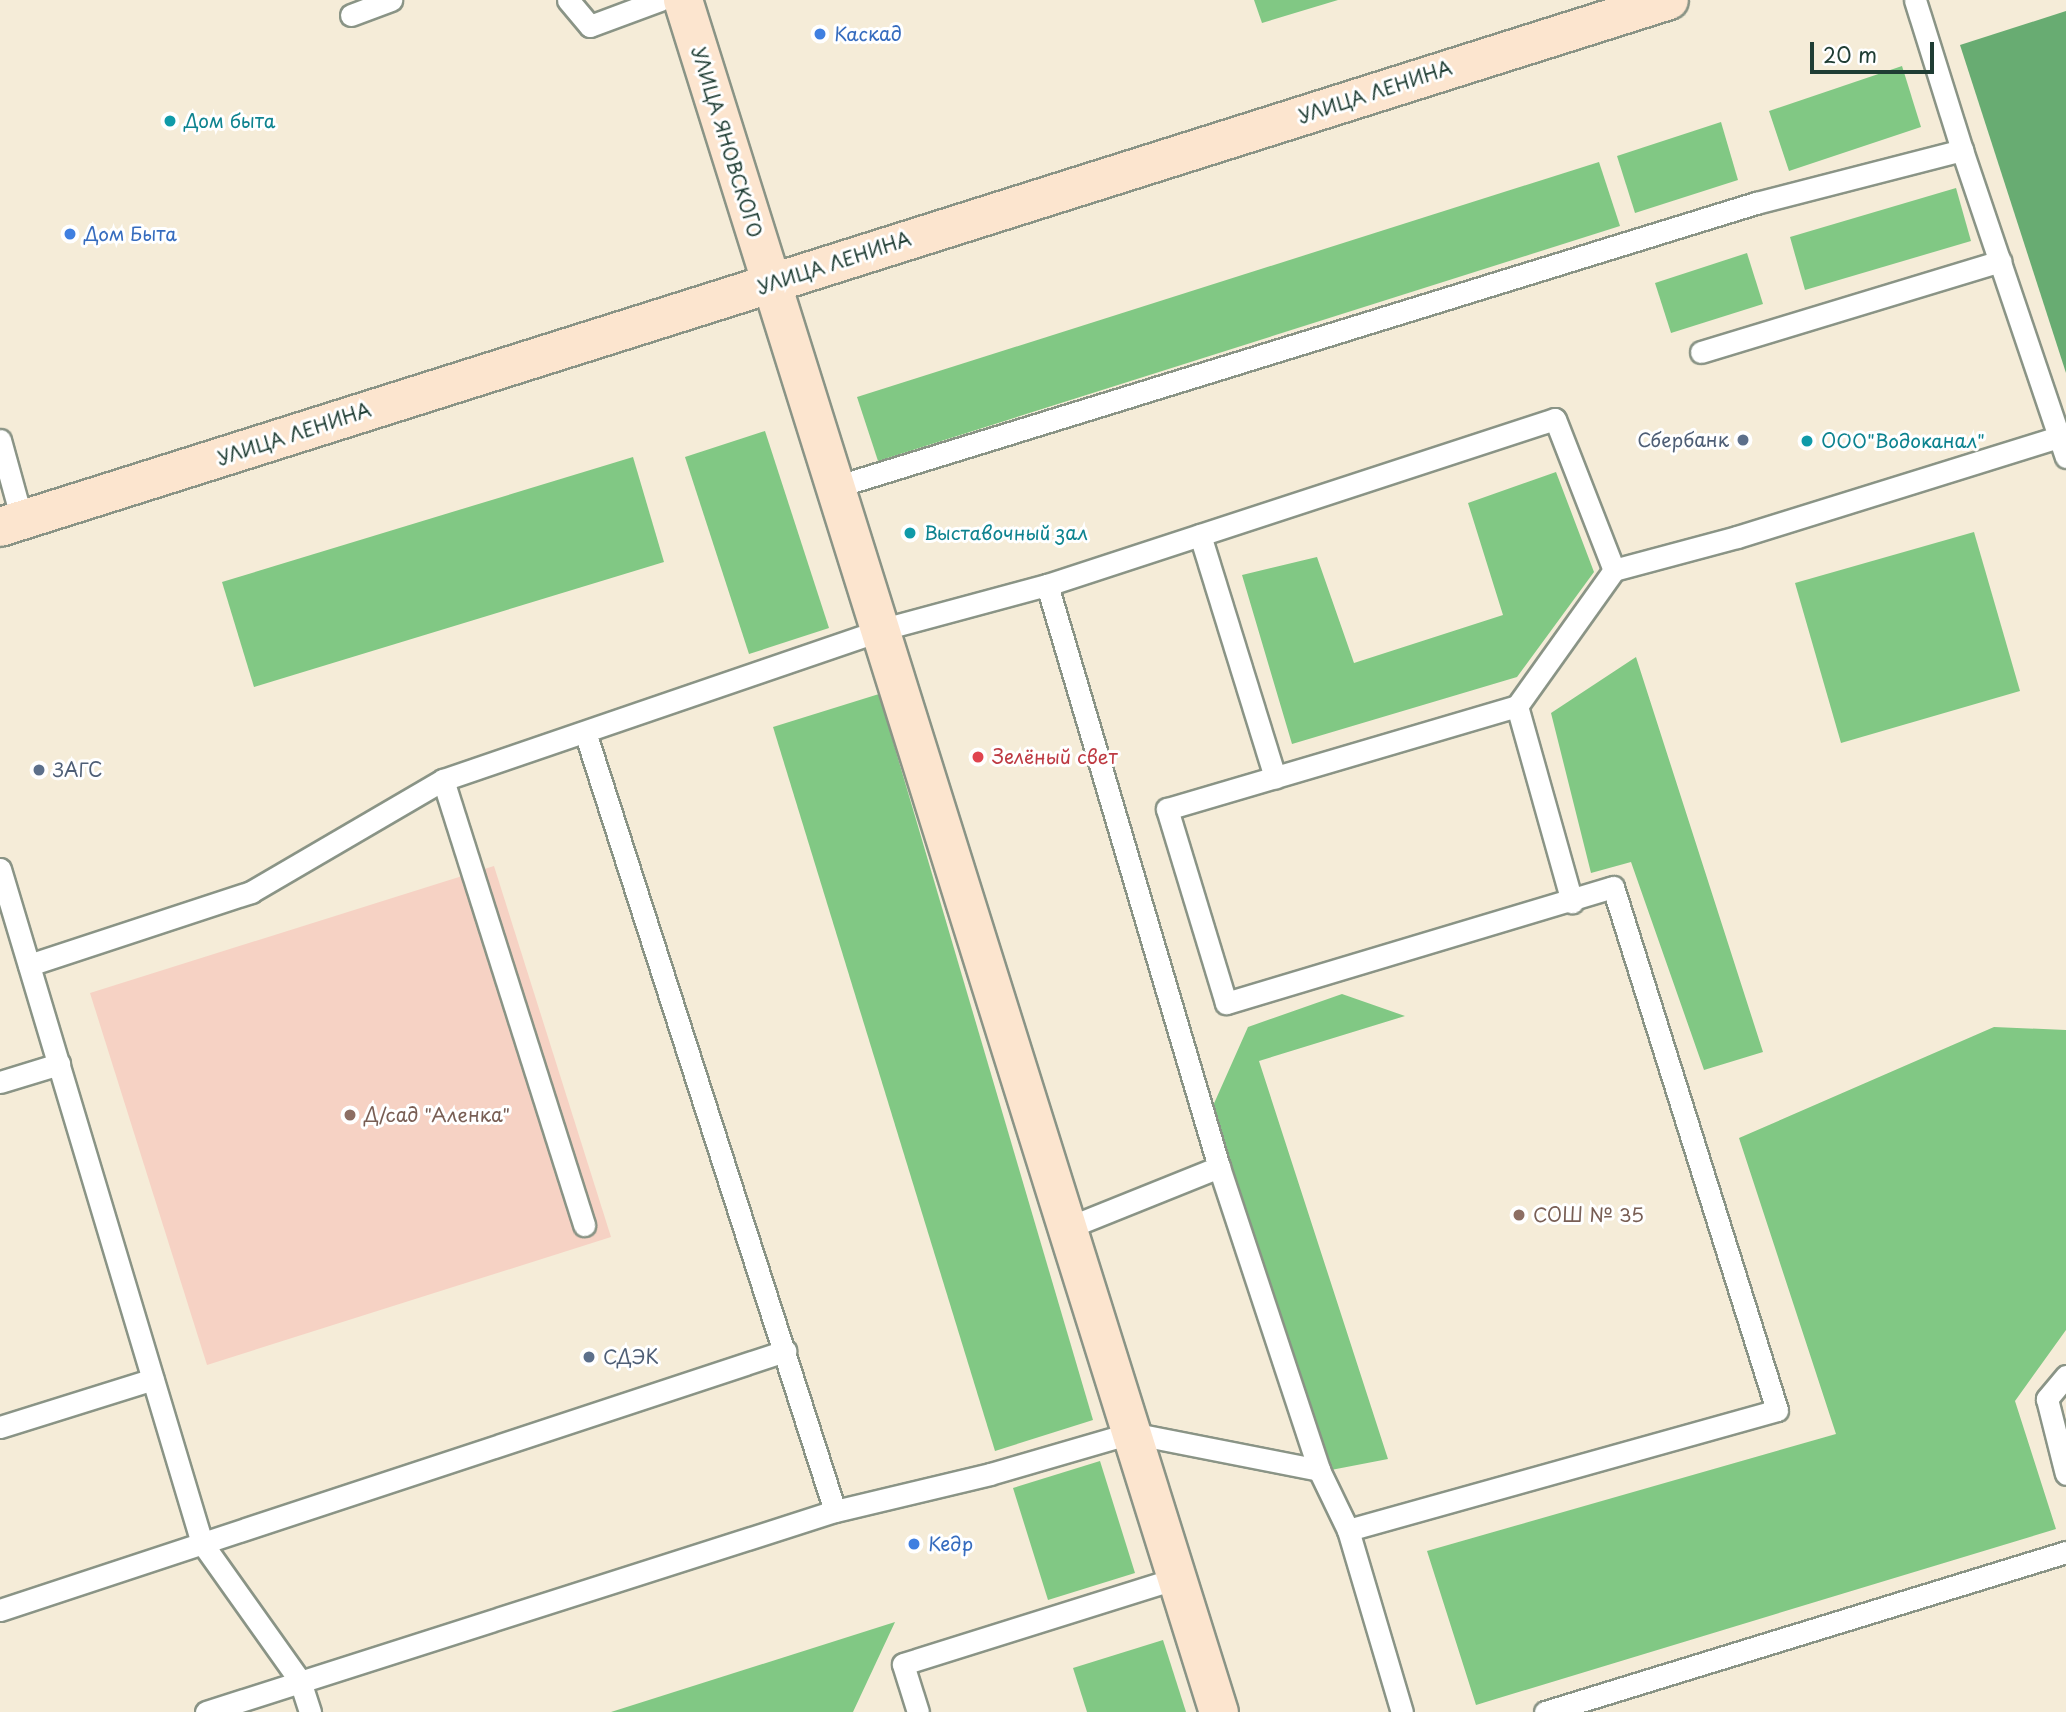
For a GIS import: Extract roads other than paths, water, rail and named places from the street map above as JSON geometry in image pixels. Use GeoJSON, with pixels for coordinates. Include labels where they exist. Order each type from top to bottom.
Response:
{"type":"FeatureCollection","features":[{"type":"Feature","properties":{"kind":"main road","name":"УЛИЦА ЯНОВСКОГО"},"geometry":{"type":"LineString","coordinates":[[682,0],[1219,1712]]}},
{"type":"Feature","properties":{"kind":"main road","name":"УЛИЦА ЛЕНИНА"},"geometry":{"type":"LineString","coordinates":[[11,524],[1669,0]]}},
{"type":"Feature","properties":{"kind":"lane"},"geometry":{"type":"LineString","coordinates":[[351,15],[391,0]]}},
{"type":"Feature","properties":{"kind":"lane"},"geometry":{"type":"LineString","coordinates":[[568,0],[590,26],[660,0]]}},
{"type":"Feature","properties":{"kind":"lane"},"geometry":{"type":"LineString","coordinates":[[1348,1530],[1777,1410],[1613,887],[1572,902],[1226,1003],[1167,809],[1517,706],[1614,570],[2063,447],[1962,150],[1915,0]]}},
{"type":"Feature","properties":{"kind":"lane"},"geometry":{"type":"LineString","coordinates":[[835,487],[1756,203],[1962,150]]}},
{"type":"Feature","properties":{"kind":"lane"},"geometry":{"type":"LineString","coordinates":[[1701,352],[2001,261]]}},
{"type":"Feature","properties":{"kind":"lane"},"geometry":{"type":"LineString","coordinates":[[29,965],[251,892],[443,780],[880,630],[1047,585],[1555,419],[1614,570]]}},
{"type":"Feature","properties":{"kind":"lane"},"geometry":{"type":"LineString","coordinates":[[0,440],[11,524]]}},
{"type":"Feature","properties":{"kind":"lane"},"geometry":{"type":"LineString","coordinates":[[1200,535],[1275,778]]}},
{"type":"Feature","properties":{"kind":"lane"},"geometry":{"type":"LineString","coordinates":[[1047,585],[1219,1167],[1319,1470],[1348,1530],[1402,1712]]}},
{"type":"Feature","properties":{"kind":"lane"},"geometry":{"type":"LineString","coordinates":[[1517,706],[1572,902]]}},
{"type":"Feature","properties":{"kind":"lane"},"geometry":{"type":"LineString","coordinates":[[586,732],[835,1511]]}},
{"type":"Feature","properties":{"kind":"lane"},"geometry":{"type":"LineString","coordinates":[[443,780],[584,1224]]}},
{"type":"Feature","properties":{"kind":"lane"},"geometry":{"type":"LineString","coordinates":[[0,869],[5,905],[29,965],[202,1543],[300,1681],[310,1712]]}},
{"type":"Feature","properties":{"kind":"lane"},"geometry":{"type":"LineString","coordinates":[[0,1082],[59,1064]]}},
{"type":"Feature","properties":{"kind":"lane"},"geometry":{"type":"LineString","coordinates":[[1067,1228],[1219,1167]]}},
{"type":"Feature","properties":{"kind":"lane"},"geometry":{"type":"LineString","coordinates":[[0,1610],[785,1351]]}},
{"type":"Feature","properties":{"kind":"lane"},"geometry":{"type":"LineString","coordinates":[[2066,1376],[2057,1396],[2066,1474]]}},
{"type":"Feature","properties":{"kind":"lane"},"geometry":{"type":"LineString","coordinates":[[0,1427],[153,1378]]}},
{"type":"Feature","properties":{"kind":"lane"},"geometry":{"type":"LineString","coordinates":[[206,1712],[835,1511],[990,1475],[1131,1433],[1319,1470]]}},
{"type":"Feature","properties":{"kind":"lane"},"geometry":{"type":"LineString","coordinates":[[1545,1712],[2066,1552]]}},
{"type":"Feature","properties":{"kind":"lane"},"geometry":{"type":"LineString","coordinates":[[918,1712],[903,1664],[1177,1578]]}},
{"type":"Feature","properties":{"kind":"place","name":"Каскад"},"geometry":{"type":"Point","coordinates":[820,34]}},
{"type":"Feature","properties":{"kind":"place","name":"Дом быта"},"geometry":{"type":"Point","coordinates":[170,121]}},
{"type":"Feature","properties":{"kind":"place","name":"Дом Быта"},"geometry":{"type":"Point","coordinates":[70,234]}},
{"type":"Feature","properties":{"kind":"place","name":"Сбербанк"},"geometry":{"type":"Point","coordinates":[1743,440]}},
{"type":"Feature","properties":{"kind":"place","name":"ООО\"Водоканал\""},"geometry":{"type":"Point","coordinates":[1807,441]}},
{"type":"Feature","properties":{"kind":"place","name":"Выставочный зал"},"geometry":{"type":"Point","coordinates":[910,533]}},
{"type":"Feature","properties":{"kind":"place","name":"Зелёный свет"},"geometry":{"type":"Point","coordinates":[978,757]}},
{"type":"Feature","properties":{"kind":"place","name":"ЗАГС"},"geometry":{"type":"Point","coordinates":[39,770]}},
{"type":"Feature","properties":{"kind":"place","name":"Д/сад \"Аленка\""},"geometry":{"type":"Point","coordinates":[350,1115]}},
{"type":"Feature","properties":{"kind":"place","name":"СОШ № 35"},"geometry":{"type":"Point","coordinates":[1519,1215]}},
{"type":"Feature","properties":{"kind":"place","name":"СДЭК"},"geometry":{"type":"Point","coordinates":[589,1357]}},
{"type":"Feature","properties":{"kind":"place","name":"Кедр"},"geometry":{"type":"Point","coordinates":[914,1544]}}]}
